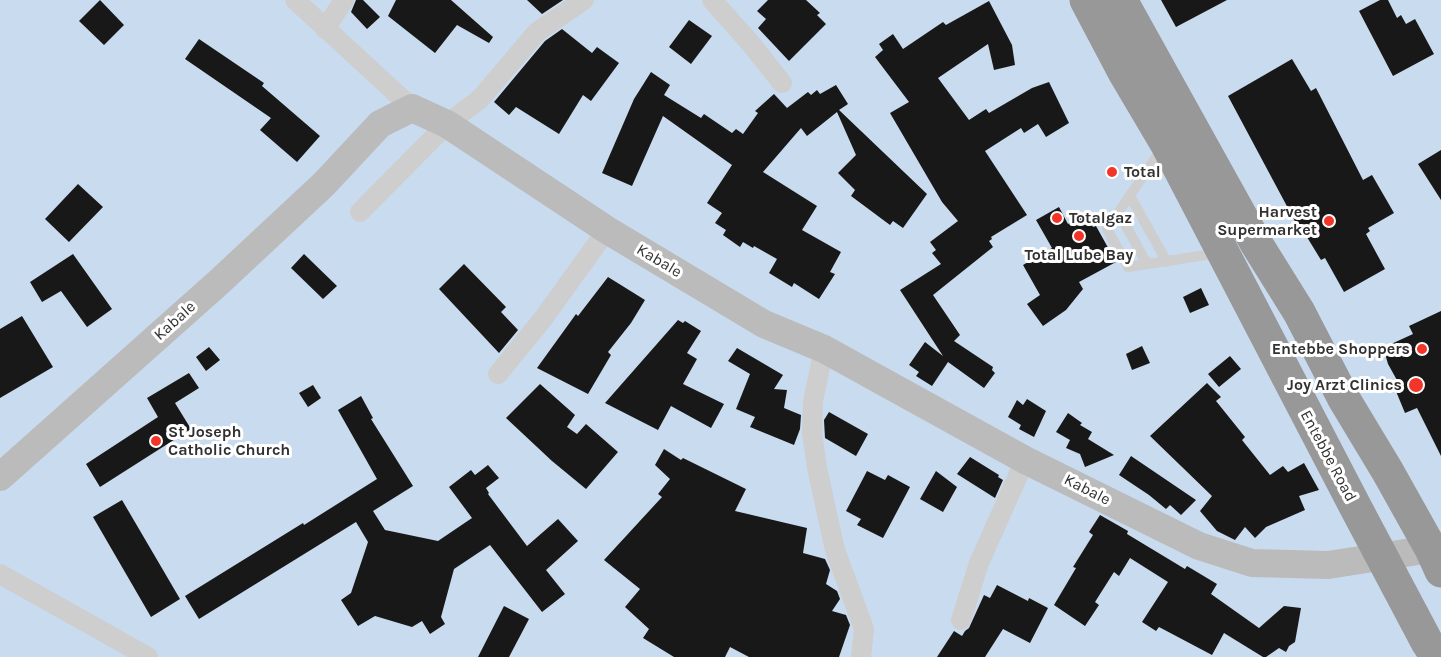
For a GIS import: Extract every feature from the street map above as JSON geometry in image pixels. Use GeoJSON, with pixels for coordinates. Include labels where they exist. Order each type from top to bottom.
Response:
{"type":"FeatureCollection","features":[{"type":"Feature","properties":{"kind":"highway","name":"Entebbe Road"},"geometry":{"type":"LineString","coordinates":[[1086,0],[1124,72],[1166,143],[1427,642],[1437,657]]}},
{"type":"Feature","properties":{"kind":"highway"},"geometry":{"type":"LineString","coordinates":[[1121,0],[1256,243],[1299,312],[1344,399],[1438,556]]}},
{"type":"Feature","properties":{"kind":"street"},"geometry":{"type":"LineString","coordinates":[[295,0],[412,108]]}},
{"type":"Feature","properties":{"kind":"street"},"geometry":{"type":"LineString","coordinates":[[325,29],[344,0]]}},
{"type":"Feature","properties":{"kind":"street"},"geometry":{"type":"LineString","coordinates":[[360,212],[447,124],[480,99],[537,32],[584,0]]}},
{"type":"Feature","properties":{"kind":"street"},"geometry":{"type":"LineString","coordinates":[[712,0],[782,82]]}},
{"type":"Feature","properties":{"kind":"street","name":"Kabale"},"geometry":{"type":"LineString","coordinates":[[0,477],[219,282],[324,184],[380,124],[412,108],[447,124],[607,230],[764,324],[824,349],[1025,460],[1198,546],[1252,563],[1328,565],[1382,555],[1438,556]]}},
{"type":"Feature","properties":{"kind":"street"},"geometry":{"type":"LineString","coordinates":[[498,374],[542,320],[607,230]]}},
{"type":"Feature","properties":{"kind":"street"},"geometry":{"type":"LineString","coordinates":[[824,349],[813,400],[812,433],[817,468],[835,550],[864,629],[861,657]]}},
{"type":"Feature","properties":{"kind":"street"},"geometry":{"type":"LineString","coordinates":[[962,621],[979,563],[1025,460]]}},
{"type":"Feature","properties":{"kind":"street"},"geometry":{"type":"LineString","coordinates":[[0,574],[148,657]]}},
{"type":"Feature","properties":{"kind":"lane"},"geometry":{"type":"LineString","coordinates":[[1166,143],[1107,229],[1128,267],[1222,253]]}},
{"type":"Feature","properties":{"kind":"lane"},"geometry":{"type":"LineString","coordinates":[[1130,196],[1167,262]]}},
{"type":"Feature","properties":{"kind":"lane"},"geometry":{"type":"LineString","coordinates":[[1119,213],[1147,264]]}},
{"type":"Feature","properties":{"kind":"water"},"geometry":{"type":"Polygon","coordinates":[[[0,0],[1441,0],[1441,657],[0,657],[0,0]]]}},
{"type":"Feature","properties":{"kind":"building"},"geometry":{"type":"Polygon","coordinates":[[[100,0],[124,25],[104,45],[79,21],[100,0]]]}},
{"type":"Feature","properties":{"kind":"building"},"geometry":{"type":"Polygon","coordinates":[[[356,0],[363,0],[380,17],[367,29],[351,12],[356,0]]]}},
{"type":"Feature","properties":{"kind":"building"},"geometry":{"type":"Polygon","coordinates":[[[396,0],[451,0],[493,37],[489,43],[457,25],[435,53],[388,16],[396,0]]]}},
{"type":"Feature","properties":{"kind":"building"},"geometry":{"type":"Polygon","coordinates":[[[527,0],[563,0],[542,14],[527,0]]]}},
{"type":"Feature","properties":{"kind":"building"},"geometry":{"type":"Polygon","coordinates":[[[768,0],[806,0],[820,13],[817,15],[826,24],[789,61],[758,28],[766,19],[757,11],[768,0]]]}},
{"type":"Feature","properties":{"kind":"building"},"geometry":{"type":"Polygon","coordinates":[[[1161,0],[1227,0],[1176,27],[1161,0]]]}},
{"type":"Feature","properties":{"kind":"building"},"geometry":{"type":"Polygon","coordinates":[[[1380,0],[1388,0],[1397,18],[1401,15],[1406,24],[1415,19],[1434,54],[1393,76],[1359,11],[1380,0]]]}},
{"type":"Feature","properties":{"kind":"building"},"geometry":{"type":"Polygon","coordinates":[[[989,1],[1012,45],[1015,65],[994,70],[988,44],[938,78],[969,120],[986,109],[989,113],[1032,88],[1049,82],[1069,123],[1046,137],[1038,124],[1024,133],[1021,128],[985,151],[1027,215],[991,237],[989,241],[993,247],[933,295],[960,335],[954,341],[993,367],[992,370],[995,373],[984,388],[948,362],[932,386],[916,376],[919,372],[909,365],[925,342],[943,356],[900,290],[941,264],[932,253],[936,250],[930,242],[958,221],[942,202],[890,113],[909,102],[875,57],[883,50],[879,44],[893,34],[903,49],[943,22],[946,25],[989,1]]]}},
{"type":"Feature","properties":{"kind":"building"},"geometry":{"type":"Polygon","coordinates":[[[689,20],[712,36],[691,64],[669,47],[689,20]]]}},
{"type":"Feature","properties":{"kind":"building"},"geometry":{"type":"Polygon","coordinates":[[[562,29],[592,53],[597,47],[619,63],[591,101],[583,95],[559,134],[516,107],[509,115],[494,102],[545,41],[562,29]]]}},
{"type":"Feature","properties":{"kind":"building"},"geometry":{"type":"Polygon","coordinates":[[[199,39],[264,83],[262,86],[320,136],[297,162],[260,130],[271,118],[185,59],[199,39]]]}},
{"type":"Feature","properties":{"kind":"building"},"geometry":{"type":"Polygon","coordinates":[[[1292,59],[1311,91],[1316,88],[1363,180],[1372,175],[1394,213],[1368,228],[1370,231],[1366,234],[1385,269],[1344,292],[1325,258],[1321,260],[1299,224],[1297,225],[1228,96],[1292,59]]]}},
{"type":"Feature","properties":{"kind":"building"},"geometry":{"type":"Polygon","coordinates":[[[651,72],[670,85],[664,95],[701,118],[704,114],[732,133],[736,129],[743,134],[758,113],[755,111],[774,94],[787,108],[808,92],[811,95],[817,90],[820,94],[836,85],[848,104],[839,110],[927,194],[903,228],[893,221],[890,225],[851,196],[855,190],[838,173],[856,155],[837,112],[807,136],[801,128],[763,172],[817,206],[802,230],[841,252],[830,272],[835,274],[819,299],[794,283],[792,287],[769,273],[777,259],[743,242],[740,247],[723,235],[726,230],[715,223],[722,213],[707,203],[732,165],[663,116],[632,186],[602,173],[634,99],[651,72]]]}},
{"type":"Feature","properties":{"kind":"building"},"geometry":{"type":"Polygon","coordinates":[[[1441,150],[1441,200],[1418,164],[1441,150]]]}},
{"type":"Feature","properties":{"kind":"building"},"geometry":{"type":"Polygon","coordinates":[[[78,184],[103,207],[69,242],[45,219],[78,184]]]}},
{"type":"Feature","properties":{"kind":"building"},"geometry":{"type":"Polygon","coordinates":[[[1059,207],[1068,224],[1086,215],[1093,227],[1096,226],[1116,262],[1079,282],[1083,289],[1066,310],[1043,326],[1027,304],[1040,295],[1023,265],[1052,248],[1036,220],[1059,207]]]}},
{"type":"Feature","properties":{"kind":"building"},"geometry":{"type":"Polygon","coordinates":[[[73,254],[112,309],[87,327],[61,291],[42,302],[30,282],[73,254]]]}},
{"type":"Feature","properties":{"kind":"building"},"geometry":{"type":"Polygon","coordinates":[[[304,254],[337,286],[323,299],[291,268],[304,254]]]}},
{"type":"Feature","properties":{"kind":"building"},"geometry":{"type":"Polygon","coordinates":[[[464,264],[506,307],[501,312],[518,330],[499,353],[439,289],[464,264]]]}},
{"type":"Feature","properties":{"kind":"building"},"geometry":{"type":"Polygon","coordinates":[[[608,277],[645,300],[631,323],[608,352],[611,355],[588,394],[537,368],[576,314],[578,316],[608,277]]]}},
{"type":"Feature","properties":{"kind":"building"},"geometry":{"type":"Polygon","coordinates":[[[1201,288],[1209,305],[1190,313],[1183,297],[1201,288]]]}},
{"type":"Feature","properties":{"kind":"building"},"geometry":{"type":"Polygon","coordinates":[[[1441,311],[1441,456],[1417,408],[1405,413],[1393,384],[1398,382],[1386,357],[1389,345],[1413,334],[1409,326],[1441,311]]]}},
{"type":"Feature","properties":{"kind":"building"},"geometry":{"type":"Polygon","coordinates":[[[22,316],[53,367],[0,398],[0,329],[22,316]]]}},
{"type":"Feature","properties":{"kind":"building"},"geometry":{"type":"Polygon","coordinates":[[[678,320],[683,323],[685,321],[701,331],[687,353],[697,359],[683,384],[724,404],[711,428],[671,406],[658,430],[605,403],[678,320]]]}},
{"type":"Feature","properties":{"kind":"building"},"geometry":{"type":"Polygon","coordinates":[[[1142,346],[1150,363],[1132,370],[1126,354],[1142,346]]]}},
{"type":"Feature","properties":{"kind":"building"},"geometry":{"type":"Polygon","coordinates":[[[209,347],[220,360],[206,371],[196,357],[209,347]]]}},
{"type":"Feature","properties":{"kind":"building"},"geometry":{"type":"Polygon","coordinates":[[[737,348],[783,375],[774,389],[787,390],[784,408],[801,415],[800,429],[794,445],[750,427],[755,417],[736,409],[750,374],[728,361],[737,348]]]}},
{"type":"Feature","properties":{"kind":"building"},"geometry":{"type":"Polygon","coordinates":[[[1230,356],[1241,369],[1219,387],[1208,374],[1230,356]]]}},
{"type":"Feature","properties":{"kind":"building"},"geometry":{"type":"Polygon","coordinates":[[[189,373],[199,388],[175,403],[191,429],[100,487],[86,464],[158,417],[147,398],[189,373]]]}},
{"type":"Feature","properties":{"kind":"building"},"geometry":{"type":"Polygon","coordinates":[[[1207,383],[1221,397],[1216,401],[1245,437],[1242,440],[1270,475],[1283,466],[1288,472],[1304,463],[1319,490],[1299,496],[1305,510],[1266,527],[1255,538],[1245,527],[1235,540],[1217,531],[1200,511],[1212,496],[1150,436],[1207,383]]]}},
{"type":"Feature","properties":{"kind":"building"},"geometry":{"type":"Polygon","coordinates":[[[540,384],[575,415],[567,427],[577,434],[586,424],[618,452],[586,489],[506,418],[540,384]]]}},
{"type":"Feature","properties":{"kind":"building"},"geometry":{"type":"Polygon","coordinates":[[[313,385],[321,398],[308,407],[299,393],[313,385]]]}},
{"type":"Feature","properties":{"kind":"building"},"geometry":{"type":"Polygon","coordinates":[[[361,396],[373,418],[371,419],[413,486],[373,511],[385,530],[438,541],[472,518],[449,487],[471,470],[475,475],[488,465],[499,478],[486,488],[488,494],[527,546],[558,519],[578,541],[546,570],[565,594],[542,612],[490,545],[454,569],[441,617],[445,624],[430,634],[422,621],[412,627],[375,616],[358,626],[341,600],[351,593],[368,542],[356,522],[199,619],[185,596],[377,479],[338,410],[361,396]]]}},
{"type":"Feature","properties":{"kind":"building"},"geometry":{"type":"Polygon","coordinates":[[[1027,399],[1046,411],[1034,437],[1019,429],[1021,425],[1008,417],[1017,400],[1023,405],[1027,399]]]}},
{"type":"Feature","properties":{"kind":"building"},"geometry":{"type":"Polygon","coordinates":[[[829,412],[868,434],[856,456],[825,438],[824,420],[829,412]]]}},
{"type":"Feature","properties":{"kind":"building"},"geometry":{"type":"Polygon","coordinates":[[[1068,413],[1082,423],[1080,425],[1092,432],[1088,439],[1114,455],[1085,467],[1080,454],[1066,448],[1070,440],[1056,432],[1068,413]]]}},
{"type":"Feature","properties":{"kind":"building"},"geometry":{"type":"Polygon","coordinates":[[[664,449],[681,460],[683,458],[746,489],[735,511],[807,528],[803,553],[825,559],[830,570],[826,584],[837,591],[840,599],[832,611],[846,615],[850,625],[839,657],[749,657],[730,647],[725,657],[674,657],[643,638],[649,629],[625,607],[640,589],[604,560],[662,497],[658,494],[670,479],[655,465],[664,449]]]}},
{"type":"Feature","properties":{"kind":"building"},"geometry":{"type":"Polygon","coordinates":[[[1131,456],[1196,500],[1181,515],[1170,505],[1166,509],[1119,475],[1131,456]]]}},
{"type":"Feature","properties":{"kind":"building"},"geometry":{"type":"Polygon","coordinates":[[[970,457],[999,475],[998,477],[1003,480],[995,498],[957,474],[970,457]]]}},
{"type":"Feature","properties":{"kind":"building"},"geometry":{"type":"Polygon","coordinates":[[[867,471],[885,480],[888,475],[910,487],[883,538],[857,525],[861,519],[846,511],[867,471]]]}},
{"type":"Feature","properties":{"kind":"building"},"geometry":{"type":"Polygon","coordinates":[[[936,471],[957,487],[943,512],[920,499],[936,471]]]}},
{"type":"Feature","properties":{"kind":"building"},"geometry":{"type":"Polygon","coordinates":[[[122,500],[180,599],[151,617],[93,517],[122,500]]]}},
{"type":"Feature","properties":{"kind":"building"},"geometry":{"type":"Polygon","coordinates":[[[1100,515],[1185,569],[1187,566],[1217,584],[1211,594],[1259,628],[1284,606],[1301,608],[1295,642],[1286,652],[1279,648],[1263,657],[1224,633],[1212,655],[1159,627],[1156,631],[1142,622],[1168,582],[1130,558],[1119,576],[1114,572],[1095,602],[1099,605],[1085,626],[1054,605],[1076,568],[1073,567],[1093,535],[1089,532],[1100,515]]]}},
{"type":"Feature","properties":{"kind":"building"},"geometry":{"type":"Polygon","coordinates":[[[997,585],[1028,601],[1029,598],[1048,608],[1030,643],[1003,629],[985,657],[937,657],[954,631],[962,636],[969,628],[984,595],[990,598],[997,585]]]}},
{"type":"Feature","properties":{"kind":"building"},"geometry":{"type":"Polygon","coordinates":[[[504,606],[529,619],[509,657],[478,657],[504,606]]]}},
{"type":"Feature","properties":{"kind":"place","name":"Total"},"geometry":{"type":"Point","coordinates":[1112,172]}},
{"type":"Feature","properties":{"kind":"place","name":"Totalgaz"},"geometry":{"type":"Point","coordinates":[1057,218]}},
{"type":"Feature","properties":{"kind":"place","name":"Harvest Supermarket"},"geometry":{"type":"Point","coordinates":[1329,221]}},
{"type":"Feature","properties":{"kind":"place","name":"Total Lube Bay"},"geometry":{"type":"Point","coordinates":[1079,236]}},
{"type":"Feature","properties":{"kind":"place","name":"Entebbe Shoppers"},"geometry":{"type":"Point","coordinates":[1422,349]}},
{"type":"Feature","properties":{"kind":"place","name":"Joy Arzt Clinics"},"geometry":{"type":"Point","coordinates":[1416,385]}},
{"type":"Feature","properties":{"kind":"place","name":"St Joseph Catholic Church"},"geometry":{"type":"Point","coordinates":[156,441]}}]}
